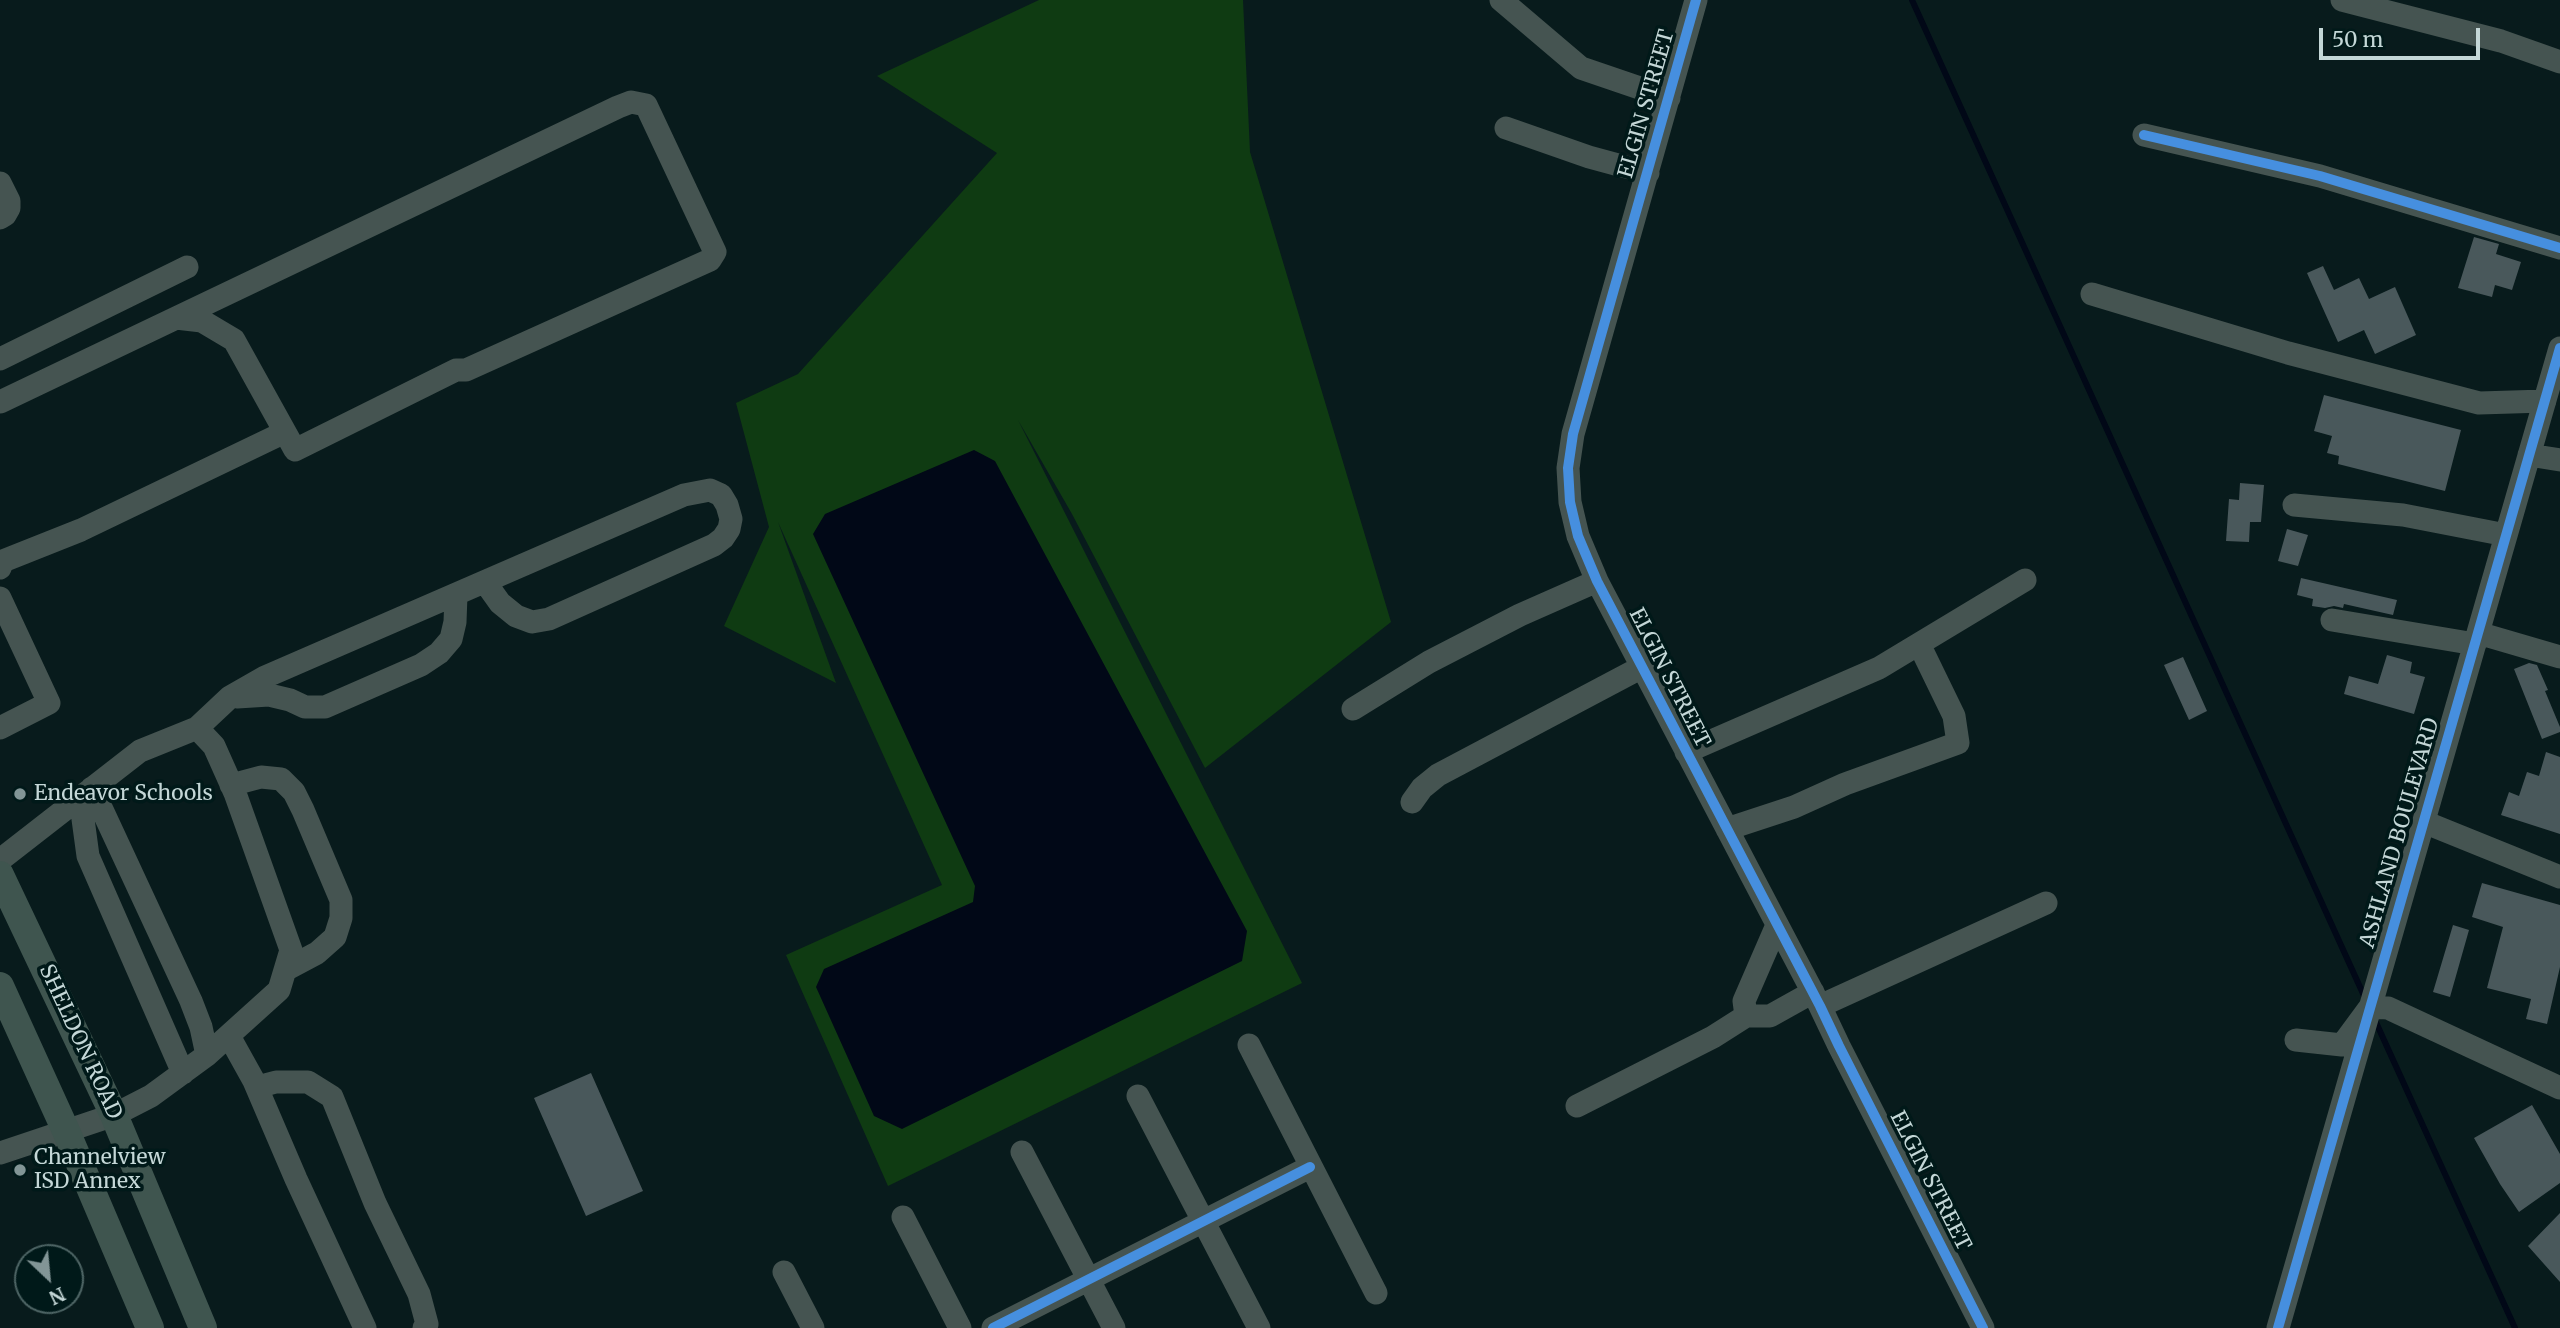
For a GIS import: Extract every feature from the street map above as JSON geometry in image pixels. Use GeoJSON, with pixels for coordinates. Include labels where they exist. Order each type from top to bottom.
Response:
{"type":"FeatureCollection","features":[{"type":"Feature","properties":{"kind":"main road","name":"SHELDON ROAD"},"geometry":{"type":"LineString","coordinates":[[0,875],[114,1115],[203,1328]]}},
{"type":"Feature","properties":{"kind":"main road"},"geometry":{"type":"LineString","coordinates":[[0,986],[66,1131],[150,1328]]}},
{"type":"Feature","properties":{"kind":"street"},"geometry":{"type":"LineString","coordinates":[[1501,0],[1581,68],[1669,98]]}},
{"type":"Feature","properties":{"kind":"street","name":"ELGIN STREET"},"geometry":{"type":"LineString","coordinates":[[1696,0],[1573,434],[1568,468],[1570,502],[1578,536],[1597,581],[1817,999],[1983,1328]]}},
{"type":"Feature","properties":{"kind":"street"},"geometry":{"type":"LineString","coordinates":[[2342,0],[2501,41],[2560,62]]}},
{"type":"Feature","properties":{"kind":"street"},"geometry":{"type":"LineString","coordinates":[[0,402],[631,103],[646,105],[715,252],[710,260],[466,370],[456,370],[3,561],[0,568]]}},
{"type":"Feature","properties":{"kind":"street"},"geometry":{"type":"LineString","coordinates":[[1506,128],[1589,157],[1648,173]]}},
{"type":"Feature","properties":{"kind":"street"},"geometry":{"type":"LineString","coordinates":[[2144,135],[2320,176],[2560,248]]}},
{"type":"Feature","properties":{"kind":"street"},"geometry":{"type":"LineString","coordinates":[[0,183],[9,201],[9,208],[0,218]]}},
{"type":"Feature","properties":{"kind":"street"},"geometry":{"type":"LineString","coordinates":[[0,359],[187,267]]}},
{"type":"Feature","properties":{"kind":"street"},"geometry":{"type":"LineString","coordinates":[[2092,294],[2288,353],[2479,403],[2545,401]]}},
{"type":"Feature","properties":{"kind":"street"},"geometry":{"type":"LineString","coordinates":[[176,318],[202,321],[234,340],[290,441]]}},
{"type":"Feature","properties":{"kind":"street","name":"ASHLAND BOULEVARD"},"geometry":{"type":"LineString","coordinates":[[2278,1328],[2560,348]]}},
{"type":"Feature","properties":{"kind":"street"},"geometry":{"type":"LineString","coordinates":[[2529,455],[2560,460]]}},
{"type":"Feature","properties":{"kind":"street"},"geometry":{"type":"LineString","coordinates":[[0,860],[140,751],[197,728],[230,697],[265,677],[684,495],[710,490],[721,495],[727,505],[731,520],[729,529],[714,545],[549,619],[532,622],[516,616],[500,603],[485,582]]}},
{"type":"Feature","properties":{"kind":"street"},"geometry":{"type":"LineString","coordinates":[[2294,505],[2403,515],[2506,535]]}},
{"type":"Feature","properties":{"kind":"street"},"geometry":{"type":"LineString","coordinates":[[1686,752],[1879,668],[2025,580]]}},
{"type":"Feature","properties":{"kind":"street"},"geometry":{"type":"LineString","coordinates":[[1353,709],[1429,663],[1508,621],[1597,581]]}},
{"type":"Feature","properties":{"kind":"street"},"geometry":{"type":"LineString","coordinates":[[230,697],[269,695],[305,707],[325,707],[421,665],[439,653],[451,639],[456,595]]}},
{"type":"Feature","properties":{"kind":"street"},"geometry":{"type":"LineString","coordinates":[[0,598],[49,703],[0,728]]}},
{"type":"Feature","properties":{"kind":"street"},"geometry":{"type":"LineString","coordinates":[[2332,620],[2477,638],[2560,657]]}},
{"type":"Feature","properties":{"kind":"street"},"geometry":{"type":"LineString","coordinates":[[1727,829],[1794,807],[1844,784],[1958,743],[1954,716],[1919,645]]}},
{"type":"Feature","properties":{"kind":"street"},"geometry":{"type":"LineString","coordinates":[[1412,802],[1422,788],[1438,775],[1642,667]]}},
{"type":"Feature","properties":{"kind":"street"},"geometry":{"type":"LineString","coordinates":[[0,1153],[114,1115],[151,1096],[207,1055],[279,990],[291,950],[231,785],[214,746],[197,728]]}},
{"type":"Feature","properties":{"kind":"street"},"geometry":{"type":"LineString","coordinates":[[231,785],[261,776],[281,779],[294,792],[341,900],[341,918],[335,937],[317,953],[285,970]]}},
{"type":"Feature","properties":{"kind":"street"},"geometry":{"type":"LineString","coordinates":[[86,792],[191,1001],[201,1027],[207,1055]]}},
{"type":"Feature","properties":{"kind":"street"},"geometry":{"type":"LineString","coordinates":[[86,792],[88,856],[183,1073]]}},
{"type":"Feature","properties":{"kind":"street"},"geometry":{"type":"LineString","coordinates":[[2424,822],[2560,877]]}},
{"type":"Feature","properties":{"kind":"street"},"geometry":{"type":"LineString","coordinates":[[1577,1105],[1713,1037],[1746,1016],[1770,1016],[1817,999],[2046,903]]}},
{"type":"Feature","properties":{"kind":"street"},"geometry":{"type":"LineString","coordinates":[[1746,1016],[1744,1001],[1777,925]]}},
{"type":"Feature","properties":{"kind":"street"},"geometry":{"type":"LineString","coordinates":[[2296,1040],[2342,1045],[2370,1007],[2388,1008],[2560,1088]]}},
{"type":"Feature","properties":{"kind":"street"},"geometry":{"type":"LineString","coordinates":[[229,1036],[257,1087],[301,1191],[365,1328]]}},
{"type":"Feature","properties":{"kind":"street"},"geometry":{"type":"LineString","coordinates":[[1249,1045],[1376,1293]]}},
{"type":"Feature","properties":{"kind":"street"},"geometry":{"type":"LineString","coordinates":[[257,1087],[276,1082],[308,1082],[332,1097],[376,1203],[419,1294],[427,1324],[424,1328]]}},
{"type":"Feature","properties":{"kind":"street"},"geometry":{"type":"LineString","coordinates":[[1138,1096],[1259,1328]]}},
{"type":"Feature","properties":{"kind":"street"},"geometry":{"type":"LineString","coordinates":[[1022,1152],[1114,1328]]}},
{"type":"Feature","properties":{"kind":"street"},"geometry":{"type":"LineString","coordinates":[[993,1328],[1310,1167]]}},
{"type":"Feature","properties":{"kind":"street"},"geometry":{"type":"LineString","coordinates":[[903,1217],[960,1328]]}},
{"type":"Feature","properties":{"kind":"street"},"geometry":{"type":"LineString","coordinates":[[784,1272],[813,1328]]}},
{"type":"Feature","properties":{"kind":"green space"},"geometry":{"type":"Polygon","coordinates":[[[1039,0],[1243,0],[1250,152],[1391,622],[1205,768],[1072,514],[1018,420],[1302,983],[888,1186],[786,955],[942,885],[778,522],[836,683],[724,626],[769,527],[736,403],[798,374],[997,153],[877,76],[1039,0]]]}},
{"type":"Feature","properties":{"kind":"water"},"geometry":{"type":"Polygon","coordinates":[[[974,450],[995,461],[1247,931],[1242,961],[902,1129],[874,1116],[816,987],[824,969],[973,902],[975,886],[813,534],[825,514],[974,450]]]}},
{"type":"Feature","properties":{"kind":"building"},"geometry":{"type":"Polygon","coordinates":[[[2474,237],[2499,244],[2496,254],[2521,262],[2512,290],[2495,285],[2492,297],[2458,288],[2474,237]]]}},
{"type":"Feature","properties":{"kind":"building"},"geometry":{"type":"Polygon","coordinates":[[[2323,266],[2334,290],[2359,278],[2369,299],[2395,287],[2416,335],[2375,354],[2364,330],[2338,342],[2307,273],[2323,266]]]}},
{"type":"Feature","properties":{"kind":"building"},"geometry":{"type":"Polygon","coordinates":[[[2324,395],[2461,430],[2445,491],[2338,464],[2339,456],[2327,453],[2332,436],[2314,431],[2324,395]]]}},
{"type":"Feature","properties":{"kind":"building"},"geometry":{"type":"Polygon","coordinates":[[[2240,483],[2264,485],[2261,522],[2250,522],[2249,542],[2226,541],[2229,499],[2239,500],[2240,483]]]}},
{"type":"Feature","properties":{"kind":"building"},"geometry":{"type":"Polygon","coordinates":[[[2287,529],[2308,535],[2298,566],[2278,561],[2287,529]]]}},
{"type":"Feature","properties":{"kind":"building"},"geometry":{"type":"Polygon","coordinates":[[[2301,578],[2397,600],[2393,615],[2344,604],[2343,608],[2312,606],[2313,599],[2297,595],[2301,578]]]}},
{"type":"Feature","properties":{"kind":"building"},"geometry":{"type":"Polygon","coordinates":[[[2387,655],[2412,662],[2410,673],[2425,677],[2414,714],[2344,694],[2349,676],[2378,684],[2387,655]]]}},
{"type":"Feature","properties":{"kind":"building"},"geometry":{"type":"Polygon","coordinates":[[[2183,657],[2207,711],[2189,720],[2164,665],[2183,657]]]}},
{"type":"Feature","properties":{"kind":"building"},"geometry":{"type":"Polygon","coordinates":[[[2529,663],[2537,665],[2560,727],[2560,732],[2542,739],[2514,669],[2529,663]]]}},
{"type":"Feature","properties":{"kind":"building"},"geometry":{"type":"Polygon","coordinates":[[[2546,752],[2560,757],[2560,834],[2501,815],[2509,792],[2519,796],[2527,772],[2539,776],[2546,752]]]}},
{"type":"Feature","properties":{"kind":"building"},"geometry":{"type":"Polygon","coordinates":[[[2482,883],[2560,905],[2560,967],[2547,1024],[2526,1019],[2531,999],[2487,988],[2503,927],[2472,917],[2482,883]]]}},
{"type":"Feature","properties":{"kind":"building"},"geometry":{"type":"Polygon","coordinates":[[[2453,925],[2469,930],[2450,997],[2433,992],[2453,925]]]}},
{"type":"Feature","properties":{"kind":"building"},"geometry":{"type":"Polygon","coordinates":[[[591,1073],[643,1191],[586,1216],[534,1098],[591,1073]]]}},
{"type":"Feature","properties":{"kind":"building"},"geometry":{"type":"Polygon","coordinates":[[[2532,1105],[2560,1154],[2560,1183],[2519,1212],[2474,1138],[2532,1105]]]}},
{"type":"Feature","properties":{"kind":"building"},"geometry":{"type":"Polygon","coordinates":[[[2560,1213],[2560,1282],[2528,1246],[2560,1213]]]}},
{"type":"Feature","properties":{"kind":"waterway"},"geometry":{"type":"LineString","coordinates":[[1912,0],[2365,998]]}},
{"type":"Feature","properties":{"kind":"waterway"},"geometry":{"type":"LineString","coordinates":[[2374,1018],[2515,1328]]}},
{"type":"Feature","properties":{"kind":"cycle path"},"geometry":{"type":"LineString","coordinates":[[1696,0],[1573,434],[1568,468],[1570,502],[1578,536],[1597,581],[1820,1006],[1983,1328]]}},
{"type":"Feature","properties":{"kind":"cycle path"},"geometry":{"type":"LineString","coordinates":[[2144,135],[2320,176],[2560,248]]}},
{"type":"Feature","properties":{"kind":"cycle path"},"geometry":{"type":"LineString","coordinates":[[2278,1328],[2560,348]]}},
{"type":"Feature","properties":{"kind":"cycle path"},"geometry":{"type":"LineString","coordinates":[[993,1328],[1310,1167]]}},
{"type":"Feature","properties":{"kind":"place","name":"Endeavor Schools"},"geometry":{"type":"Point","coordinates":[20,794]}},
{"type":"Feature","properties":{"kind":"place","name":"Channelview ISD Annex"},"geometry":{"type":"Point","coordinates":[20,1170]}}]}
